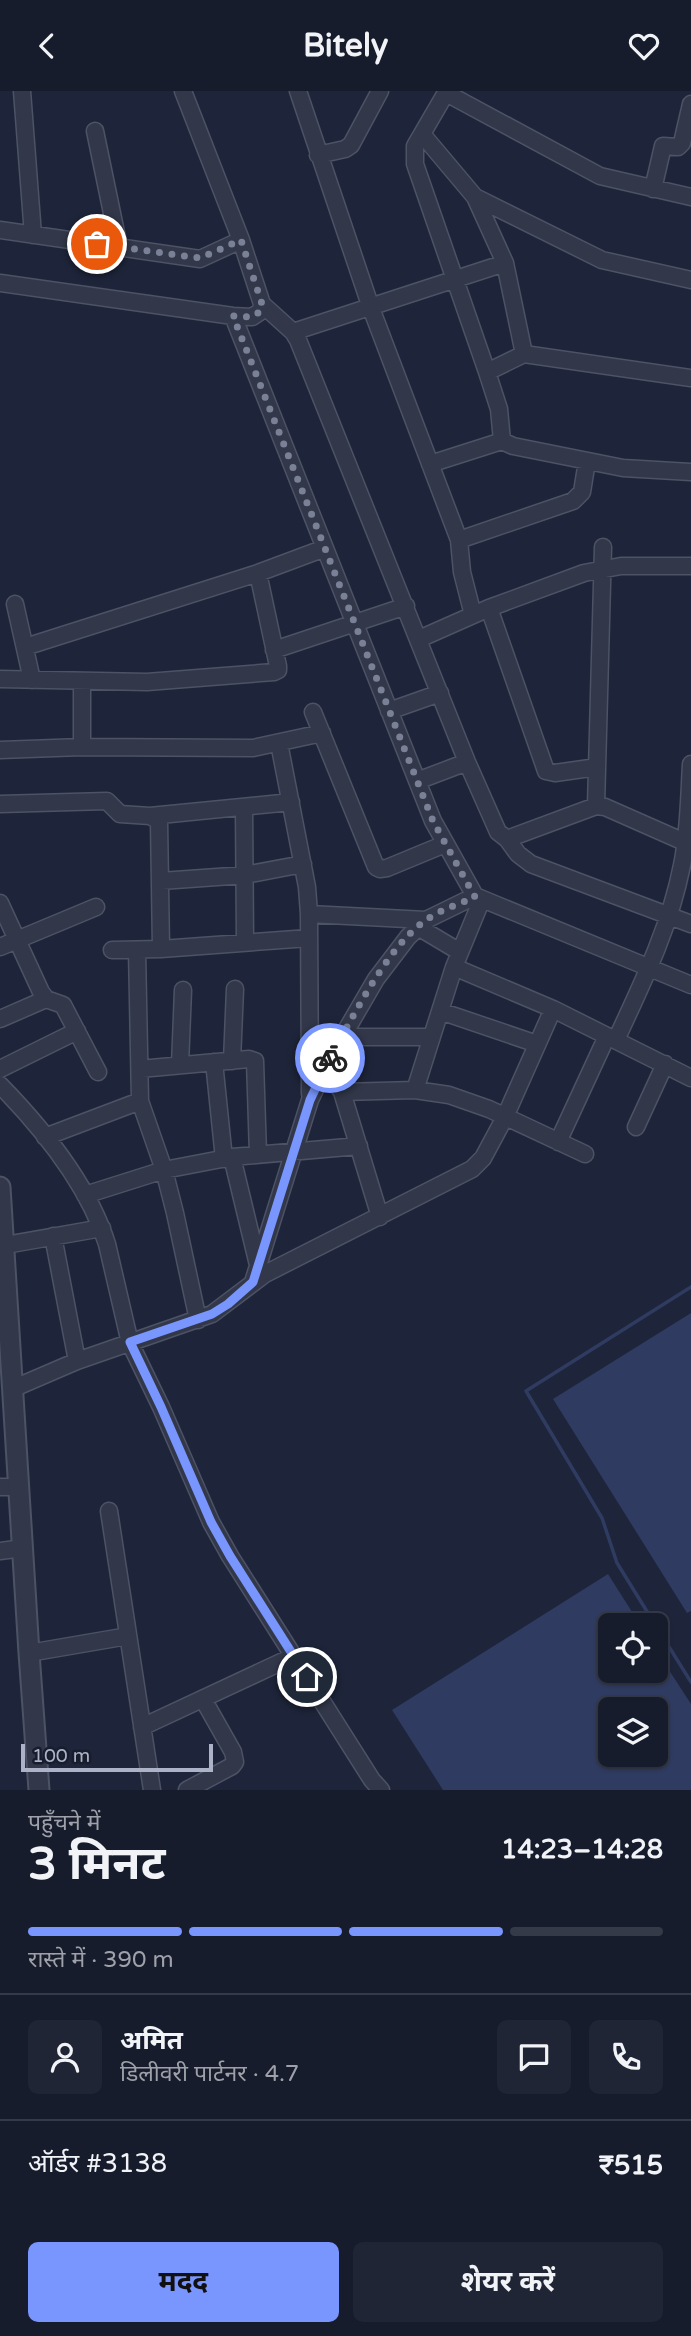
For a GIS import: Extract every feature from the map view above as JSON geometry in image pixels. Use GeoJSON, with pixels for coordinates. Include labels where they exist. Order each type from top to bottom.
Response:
{"type":"FeatureCollection","features":[{"type":"Feature","properties":{"kind":"street"},"geometry":{"type":"LineString","coordinates":[[22,91],[33,235]]}},
{"type":"Feature","properties":{"kind":"street"},"geometry":{"type":"LineString","coordinates":[[0,283],[233,316],[251,317],[261,311],[262,304],[241,240],[183,91]]}},
{"type":"Feature","properties":{"kind":"street"},"geometry":{"type":"LineString","coordinates":[[298,91],[371,308],[459,540],[462,572],[473,615]]}},
{"type":"Feature","properties":{"kind":"street"},"geometry":{"type":"LineString","coordinates":[[318,155],[351,145],[359,135],[380,91]]}},
{"type":"Feature","properties":{"kind":"street"},"geometry":{"type":"LineString","coordinates":[[502,441],[499,409],[415,164],[415,146],[446,92],[600,176],[691,197]]}},
{"type":"Feature","properties":{"kind":"street"},"geometry":{"type":"LineString","coordinates":[[653,189],[663,146],[678,146],[682,143],[691,104]]}},
{"type":"Feature","properties":{"kind":"street"},"geometry":{"type":"LineString","coordinates":[[95,131],[119,247]]}},
{"type":"Feature","properties":{"kind":"street"},"geometry":{"type":"LineString","coordinates":[[422,134],[475,197],[505,263],[524,354]]}},
{"type":"Feature","properties":{"kind":"street"},"geometry":{"type":"LineString","coordinates":[[475,197],[602,260],[691,280]]}},
{"type":"Feature","properties":{"kind":"street"},"geometry":{"type":"LineString","coordinates":[[0,230],[200,258],[241,240]]}},
{"type":"Feature","properties":{"kind":"street"},"geometry":{"type":"LineString","coordinates":[[293,332],[505,263]]}},
{"type":"Feature","properties":{"kind":"street"},"geometry":{"type":"LineString","coordinates":[[262,304],[293,332],[298,340],[467,762],[498,832],[531,864],[691,924]]}},
{"type":"Feature","properties":{"kind":"street"},"geometry":{"type":"LineString","coordinates":[[233,316],[417,781],[445,844],[478,898],[691,985]]}},
{"type":"Feature","properties":{"kind":"street"},"geometry":{"type":"LineString","coordinates":[[487,372],[524,354],[691,378]]}},
{"type":"Feature","properties":{"kind":"street"},"geometry":{"type":"LineString","coordinates":[[430,464],[502,441],[513,446],[623,468],[691,472]]}},
{"type":"Feature","properties":{"kind":"street"},"geometry":{"type":"LineString","coordinates":[[459,540],[573,501],[582,492],[587,461]]}},
{"type":"Feature","properties":{"kind":"street"},"geometry":{"type":"LineString","coordinates":[[596,806],[603,547]]}},
{"type":"Feature","properties":{"kind":"street"},"geometry":{"type":"LineString","coordinates":[[25,647],[258,573],[325,548]]}},
{"type":"Feature","properties":{"kind":"street"},"geometry":{"type":"LineString","coordinates":[[419,639],[489,608],[584,573],[621,566],[691,566]]}},
{"type":"Feature","properties":{"kind":"street"},"geometry":{"type":"LineString","coordinates":[[0,679],[147,682],[269,673],[278,670],[258,573]]}},
{"type":"Feature","properties":{"kind":"street"},"geometry":{"type":"LineString","coordinates":[[15,604],[33,680]]}},
{"type":"Feature","properties":{"kind":"street"},"geometry":{"type":"LineString","coordinates":[[274,650],[406,605]]}},
{"type":"Feature","properties":{"kind":"street"},"geometry":{"type":"LineString","coordinates":[[489,608],[546,771],[555,773],[597,767]]}},
{"type":"Feature","properties":{"kind":"street"},"geometry":{"type":"LineString","coordinates":[[82,681],[82,747]]}},
{"type":"Feature","properties":{"kind":"street"},"geometry":{"type":"LineString","coordinates":[[389,711],[440,693]]}},
{"type":"Feature","properties":{"kind":"street"},"geometry":{"type":"LineString","coordinates":[[313,712],[376,867],[387,868],[445,844]]}},
{"type":"Feature","properties":{"kind":"street"},"geometry":{"type":"LineString","coordinates":[[0,750],[82,747],[253,748],[322,733]]}},
{"type":"Feature","properties":{"kind":"street"},"geometry":{"type":"LineString","coordinates":[[279,743],[303,864],[309,914],[310,1100]]}},
{"type":"Feature","properties":{"kind":"street"},"geometry":{"type":"LineString","coordinates":[[417,781],[467,762]]}},
{"type":"Feature","properties":{"kind":"street"},"geometry":{"type":"LineString","coordinates":[[558,1142],[650,968],[688,843],[691,764]]}},
{"type":"Feature","properties":{"kind":"street"},"geometry":{"type":"LineString","coordinates":[[1,801],[107,800],[120,814],[149,816],[291,802]]}},
{"type":"Feature","properties":{"kind":"street"},"geometry":{"type":"LineString","coordinates":[[507,839],[596,806],[606,807],[688,843]]}},
{"type":"Feature","properties":{"kind":"street"},"geometry":{"type":"LineString","coordinates":[[243,807],[245,942]]}},
{"type":"Feature","properties":{"kind":"street"},"geometry":{"type":"LineString","coordinates":[[149,816],[161,824],[161,949]]}},
{"type":"Feature","properties":{"kind":"street"},"geometry":{"type":"LineString","coordinates":[[161,881],[245,875],[303,864]]}},
{"type":"Feature","properties":{"kind":"street"},"geometry":{"type":"LineString","coordinates":[[253,1282],[310,1100],[342,1037],[376,979],[422,924],[478,898]]}},
{"type":"Feature","properties":{"kind":"street"},"geometry":{"type":"LineString","coordinates":[[415,1090],[478,898]]}},
{"type":"Feature","properties":{"kind":"street"},"geometry":{"type":"LineString","coordinates":[[0,903],[41,992],[46,999],[63,1005],[98,1072]]}},
{"type":"Feature","properties":{"kind":"street"},"geometry":{"type":"LineString","coordinates":[[0,947],[96,907]]}},
{"type":"Feature","properties":{"kind":"street"},"geometry":{"type":"LineString","coordinates":[[309,914],[422,924],[457,959],[691,1077]]}},
{"type":"Feature","properties":{"kind":"street"},"geometry":{"type":"LineString","coordinates":[[112,950],[309,938]]}},
{"type":"Feature","properties":{"kind":"street"},"geometry":{"type":"LineString","coordinates":[[137,950],[140,1101],[164,1170],[198,1320]]}},
{"type":"Feature","properties":{"kind":"street"},"geometry":{"type":"LineString","coordinates":[[232,1061],[235,989]]}},
{"type":"Feature","properties":{"kind":"street"},"geometry":{"type":"LineString","coordinates":[[180,1065],[183,990]]}},
{"type":"Feature","properties":{"kind":"street"},"geometry":{"type":"LineString","coordinates":[[0,1019],[46,999]]}},
{"type":"Feature","properties":{"kind":"street"},"geometry":{"type":"LineString","coordinates":[[12,1389],[77,1361],[198,1320],[228,1304],[253,1282],[472,1169],[483,1158],[505,1118],[553,1009]]}},
{"type":"Feature","properties":{"kind":"street"},"geometry":{"type":"LineString","coordinates":[[440,1011],[537,1044]]}},
{"type":"Feature","properties":{"kind":"street"},"geometry":{"type":"LineString","coordinates":[[0,1069],[77,1031]]}},
{"type":"Feature","properties":{"kind":"street"},"geometry":{"type":"LineString","coordinates":[[342,1037],[432,1037]]}},
{"type":"Feature","properties":{"kind":"street"},"geometry":{"type":"LineString","coordinates":[[140,1069],[253,1060],[256,1065],[258,1155]]}},
{"type":"Feature","properties":{"kind":"street"},"geometry":{"type":"LineString","coordinates":[[214,1062],[228,1158],[258,1265]]}},
{"type":"Feature","properties":{"kind":"street"},"geometry":{"type":"LineString","coordinates":[[636,1127],[665,1064]]}},
{"type":"Feature","properties":{"kind":"street"},"geometry":{"type":"LineString","coordinates":[[325,1068],[342,1092],[380,1217]]}},
{"type":"Feature","properties":{"kind":"street"},"geometry":{"type":"LineString","coordinates":[[0,1085],[45,1137],[85,1195],[102,1228],[130,1342],[211,1522],[372,1780],[381,1790]]}},
{"type":"Feature","properties":{"kind":"street"},"geometry":{"type":"LineString","coordinates":[[342,1092],[415,1090],[449,1095],[489,1109],[585,1154]]}},
{"type":"Feature","properties":{"kind":"street"},"geometry":{"type":"LineString","coordinates":[[45,1137],[140,1101]]}},
{"type":"Feature","properties":{"kind":"street"},"geometry":{"type":"LineString","coordinates":[[85,1195],[164,1170],[228,1158],[359,1146]]}},
{"type":"Feature","properties":{"kind":"street"},"geometry":{"type":"LineString","coordinates":[[0,1187],[12,1389],[10,1487],[23,1548],[39,1790]]}},
{"type":"Feature","properties":{"kind":"street"},"geometry":{"type":"LineString","coordinates":[[2,1245],[102,1228]]}},
{"type":"Feature","properties":{"kind":"street"},"geometry":{"type":"LineString","coordinates":[[53,1236],[77,1361]]}},
{"type":"Feature","properties":{"kind":"street"},"geometry":{"type":"LineString","coordinates":[[109,1511],[152,1790]]}},
{"type":"Feature","properties":{"kind":"street"},"geometry":{"type":"LineString","coordinates":[[0,1551],[23,1548]]}},
{"type":"Feature","properties":{"kind":"street"},"geometry":{"type":"LineString","coordinates":[[29,1653],[128,1636]]}},
{"type":"Feature","properties":{"kind":"street"},"geometry":{"type":"LineString","coordinates":[[142,1727],[295,1656]]}},
{"type":"Feature","properties":{"kind":"street"},"geometry":{"type":"LineString","coordinates":[[187,1790],[235,1762],[233,1752],[202,1699]]}},
{"type":"Feature","properties":{"kind":"water"},"geometry":{"type":"Polygon","coordinates":[[[691,1313],[691,1611],[687,1613],[553,1399],[691,1313]]]}},
{"type":"Feature","properties":{"kind":"water"},"geometry":{"type":"Polygon","coordinates":[[[608,1574],[633,1613],[598,1613],[598,1683],[668,1683],[668,1669],[691,1704],[691,1790],[443,1790],[392,1710],[608,1574]]]}},
{"type":"Feature","properties":{"kind":"waterway"},"geometry":{"type":"LineString","coordinates":[[648,1613],[617,1563],[602,1518],[526,1391],[691,1287]]}},
{"type":"Feature","properties":{"kind":"waterway"},"geometry":{"type":"LineString","coordinates":[[668,1645],[691,1682]]}},
{"type":"Feature","properties":{"kind":"way so far"},"geometry":{"type":"LineString","coordinates":[[97,244],[200,258],[241,240],[262,304],[261,311],[251,317],[233,316],[433,821],[475,897],[426,920],[408,937],[376,979],[330,1058]]}},
{"type":"Feature","properties":{"kind":"route"},"geometry":{"type":"LineString","coordinates":[[307,1677],[211,1522],[130,1342],[212,1314],[253,1282],[310,1100],[330,1058]]}}]}
